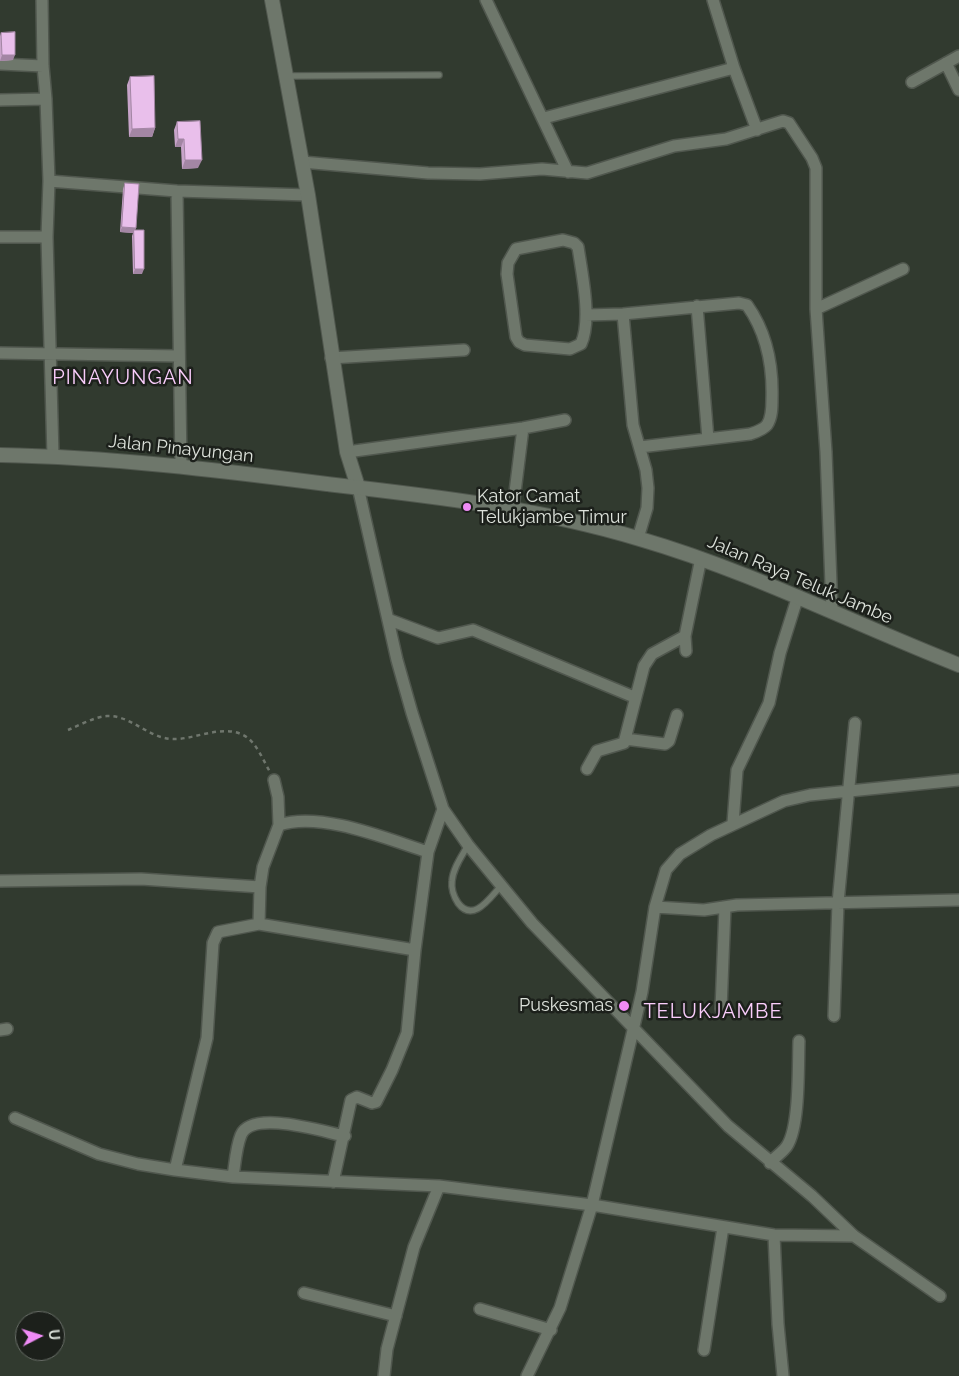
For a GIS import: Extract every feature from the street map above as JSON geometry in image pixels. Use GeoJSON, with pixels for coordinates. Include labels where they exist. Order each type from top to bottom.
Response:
{"type":"FeatureCollection","features":[{"type":"Feature","properties":{"kind":"main road"},"geometry":{"type":"LineString","coordinates":[[272,0],[308,195],[331,358],[347,452],[358,487]]}},
{"type":"Feature","properties":{"kind":"main road","name":"Jalan Pinayungan"},"geometry":{"type":"LineString","coordinates":[[0,455],[53,456],[181,466],[358,487]]}},
{"type":"Feature","properties":{"kind":"main road","name":"Jalan Raya Teluk Jambe"},"geometry":{"type":"LineString","coordinates":[[358,487],[547,514],[638,538],[701,558],[798,596],[894,640],[959,665]]}},
{"type":"Feature","properties":{"kind":"street"},"geometry":{"type":"LineString","coordinates":[[42,0],[43,66],[49,181],[47,237],[53,456]]}},
{"type":"Feature","properties":{"kind":"street"},"geometry":{"type":"LineString","coordinates":[[486,0],[544,118],[568,172]]}},
{"type":"Feature","properties":{"kind":"street"},"geometry":{"type":"LineString","coordinates":[[713,0],[734,68],[758,130]]}},
{"type":"Feature","properties":{"kind":"street"},"geometry":{"type":"LineString","coordinates":[[912,82],[959,56]]}},
{"type":"Feature","properties":{"kind":"street"},"geometry":{"type":"LineString","coordinates":[[946,63],[959,90]]}},
{"type":"Feature","properties":{"kind":"street"},"geometry":{"type":"LineString","coordinates":[[0,64],[43,66]]}},
{"type":"Feature","properties":{"kind":"street"},"geometry":{"type":"LineString","coordinates":[[544,118],[734,68]]}},
{"type":"Feature","properties":{"kind":"street"},"geometry":{"type":"LineString","coordinates":[[0,100],[46,100]]}},
{"type":"Feature","properties":{"kind":"street"},"geometry":{"type":"LineString","coordinates":[[302,162],[428,173],[480,174],[542,169],[587,173],[674,146],[726,139],[783,122],[789,123],[812,158],[816,168],[816,309],[826,452],[832,611]]}},
{"type":"Feature","properties":{"kind":"street"},"geometry":{"type":"LineString","coordinates":[[49,181],[177,191],[308,195]]}},
{"type":"Feature","properties":{"kind":"street"},"geometry":{"type":"LineString","coordinates":[[177,191],[181,466]]}},
{"type":"Feature","properties":{"kind":"street"},"geometry":{"type":"LineString","coordinates":[[0,237],[47,237]]}},
{"type":"Feature","properties":{"kind":"street"},"geometry":{"type":"LineString","coordinates":[[563,240],[574,242],[579,254],[586,315],[584,338],[576,349],[532,346],[519,342],[516,337],[507,274],[511,254],[516,249],[563,240]]}},
{"type":"Feature","properties":{"kind":"street"},"geometry":{"type":"LineString","coordinates":[[816,309],[903,269]]}},
{"type":"Feature","properties":{"kind":"street"},"geometry":{"type":"LineString","coordinates":[[586,315],[623,314],[739,303],[747,306],[767,349],[773,377],[772,411],[768,424],[764,428],[750,434],[640,447]]}},
{"type":"Feature","properties":{"kind":"street"},"geometry":{"type":"LineString","coordinates":[[696,306],[708,439]]}},
{"type":"Feature","properties":{"kind":"street"},"geometry":{"type":"LineString","coordinates":[[623,314],[633,425],[640,447],[648,488],[647,508],[638,538]]}},
{"type":"Feature","properties":{"kind":"street"},"geometry":{"type":"LineString","coordinates":[[331,358],[464,350]]}},
{"type":"Feature","properties":{"kind":"street"},"geometry":{"type":"LineString","coordinates":[[0,353],[179,356]]}},
{"type":"Feature","properties":{"kind":"street"},"geometry":{"type":"LineString","coordinates":[[347,452],[523,428],[565,420]]}},
{"type":"Feature","properties":{"kind":"street"},"geometry":{"type":"LineString","coordinates":[[513,508],[523,428]]}},
{"type":"Feature","properties":{"kind":"street"},"geometry":{"type":"LineString","coordinates":[[358,487],[412,713],[443,809],[468,845],[500,887],[721,1120],[770,1163],[812,1196],[854,1236],[940,1296]]}},
{"type":"Feature","properties":{"kind":"street"},"geometry":{"type":"LineString","coordinates":[[686,651],[685,636],[701,558]]}},
{"type":"Feature","properties":{"kind":"street"},"geometry":{"type":"LineString","coordinates":[[733,823],[737,770],[769,703],[780,653],[798,596]]}},
{"type":"Feature","properties":{"kind":"street"},"geometry":{"type":"LineString","coordinates":[[390,620],[438,638],[473,630],[634,697]]}},
{"type":"Feature","properties":{"kind":"street"},"geometry":{"type":"LineString","coordinates":[[587,769],[597,750],[621,745],[625,740],[634,697],[644,666],[652,654],[685,636]]}},
{"type":"Feature","properties":{"kind":"street"},"geometry":{"type":"LineString","coordinates":[[625,740],[665,744],[669,741],[677,715]]}},
{"type":"Feature","properties":{"kind":"street"},"geometry":{"type":"LineString","coordinates":[[834,1016],[838,903],[855,723]]}},
{"type":"Feature","properties":{"kind":"street"},"geometry":{"type":"LineString","coordinates":[[259,924],[260,887],[263,867],[278,825],[278,796],[274,780]]}},
{"type":"Feature","properties":{"kind":"street"},"geometry":{"type":"LineString","coordinates":[[527,1376],[551,1330],[592,1205],[649,957],[656,907],[666,870],[680,854],[733,823],[784,801],[810,795],[959,780]]}},
{"type":"Feature","properties":{"kind":"street"},"geometry":{"type":"LineString","coordinates":[[333,1182],[345,1136],[351,1100],[357,1097],[372,1103],[376,1102],[407,1033],[415,950],[428,852],[443,809]]}},
{"type":"Feature","properties":{"kind":"street"},"geometry":{"type":"LineString","coordinates":[[278,825],[301,820],[343,826],[428,852]]}},
{"type":"Feature","properties":{"kind":"street"},"geometry":{"type":"LineString","coordinates":[[0,881],[142,879],[260,887]]}},
{"type":"Feature","properties":{"kind":"street"},"geometry":{"type":"LineString","coordinates":[[656,907],[704,910],[737,905],[959,900]]}},
{"type":"Feature","properties":{"kind":"street"},"geometry":{"type":"LineString","coordinates":[[721,1009],[726,907]]}},
{"type":"Feature","properties":{"kind":"street"},"geometry":{"type":"LineString","coordinates":[[175,1170],[207,1038],[215,935],[218,932],[259,924],[415,950]]}},
{"type":"Feature","properties":{"kind":"street"},"geometry":{"type":"LineString","coordinates":[[770,1163],[787,1146],[791,1136],[795,1113],[799,1041]]}},
{"type":"Feature","properties":{"kind":"street"},"geometry":{"type":"LineString","coordinates":[[15,1118],[99,1154],[138,1164],[175,1170],[233,1177],[439,1186],[592,1205],[774,1235],[854,1236]]}},
{"type":"Feature","properties":{"kind":"street"},"geometry":{"type":"LineString","coordinates":[[233,1177],[241,1134],[250,1126],[268,1122],[290,1124],[345,1136]]}},
{"type":"Feature","properties":{"kind":"street"},"geometry":{"type":"LineString","coordinates":[[384,1376],[396,1316],[414,1247],[439,1186]]}},
{"type":"Feature","properties":{"kind":"street"},"geometry":{"type":"LineString","coordinates":[[704,1350],[723,1227]]}},
{"type":"Feature","properties":{"kind":"street"},"geometry":{"type":"LineString","coordinates":[[774,1235],[782,1376]]}},
{"type":"Feature","properties":{"kind":"street"},"geometry":{"type":"LineString","coordinates":[[304,1293],[396,1316]]}},
{"type":"Feature","properties":{"kind":"street"},"geometry":{"type":"LineString","coordinates":[[480,1309],[551,1330]]}},
{"type":"Feature","properties":{"kind":"lane"},"geometry":{"type":"LineString","coordinates":[[287,76],[439,75]]}},
{"type":"Feature","properties":{"kind":"lane"},"geometry":{"type":"LineString","coordinates":[[468,845],[454,872],[451,883],[456,901],[470,912],[477,910],[500,887]]}},
{"type":"Feature","properties":{"kind":"path"},"geometry":{"type":"LineString","coordinates":[[68,730],[108,716],[134,724],[161,738],[173,739],[220,732],[238,733],[252,741],[274,780]]}},
{"type":"Feature","properties":{"kind":"building"},"geometry":{"type":"Polygon","coordinates":[[[15,32],[15,55],[2,55],[1,33],[15,32]]]}},
{"type":"Feature","properties":{"kind":"building"},"geometry":{"type":"Polygon","coordinates":[[[154,76],[155,128],[132,129],[130,77],[154,76]]]}},
{"type":"Feature","properties":{"kind":"building"},"geometry":{"type":"Polygon","coordinates":[[[200,121],[202,160],[185,160],[184,139],[178,139],[177,122],[200,121]]]}},
{"type":"Feature","properties":{"kind":"building"},"geometry":{"type":"Polygon","coordinates":[[[125,183],[139,184],[136,228],[122,227],[125,183]]]}},
{"type":"Feature","properties":{"kind":"building"},"geometry":{"type":"Polygon","coordinates":[[[134,230],[144,230],[144,269],[135,269],[134,230]]]}},
{"type":"Feature","properties":{"kind":"place","name":"Kator Camat Telukjambe Timur"},"geometry":{"type":"Point","coordinates":[467,507]}},
{"type":"Feature","properties":{"kind":"place","name":"Puskesmas"},"geometry":{"type":"Point","coordinates":[624,1006]}},
{"type":"Feature","properties":{"kind":"district","name":"PINAYUNGAN"},"geometry":{"type":"Point","coordinates":[123,378]}},
{"type":"Feature","properties":{"kind":"district","name":"TELUKJAMBE"},"geometry":{"type":"Point","coordinates":[713,1012]}}]}
